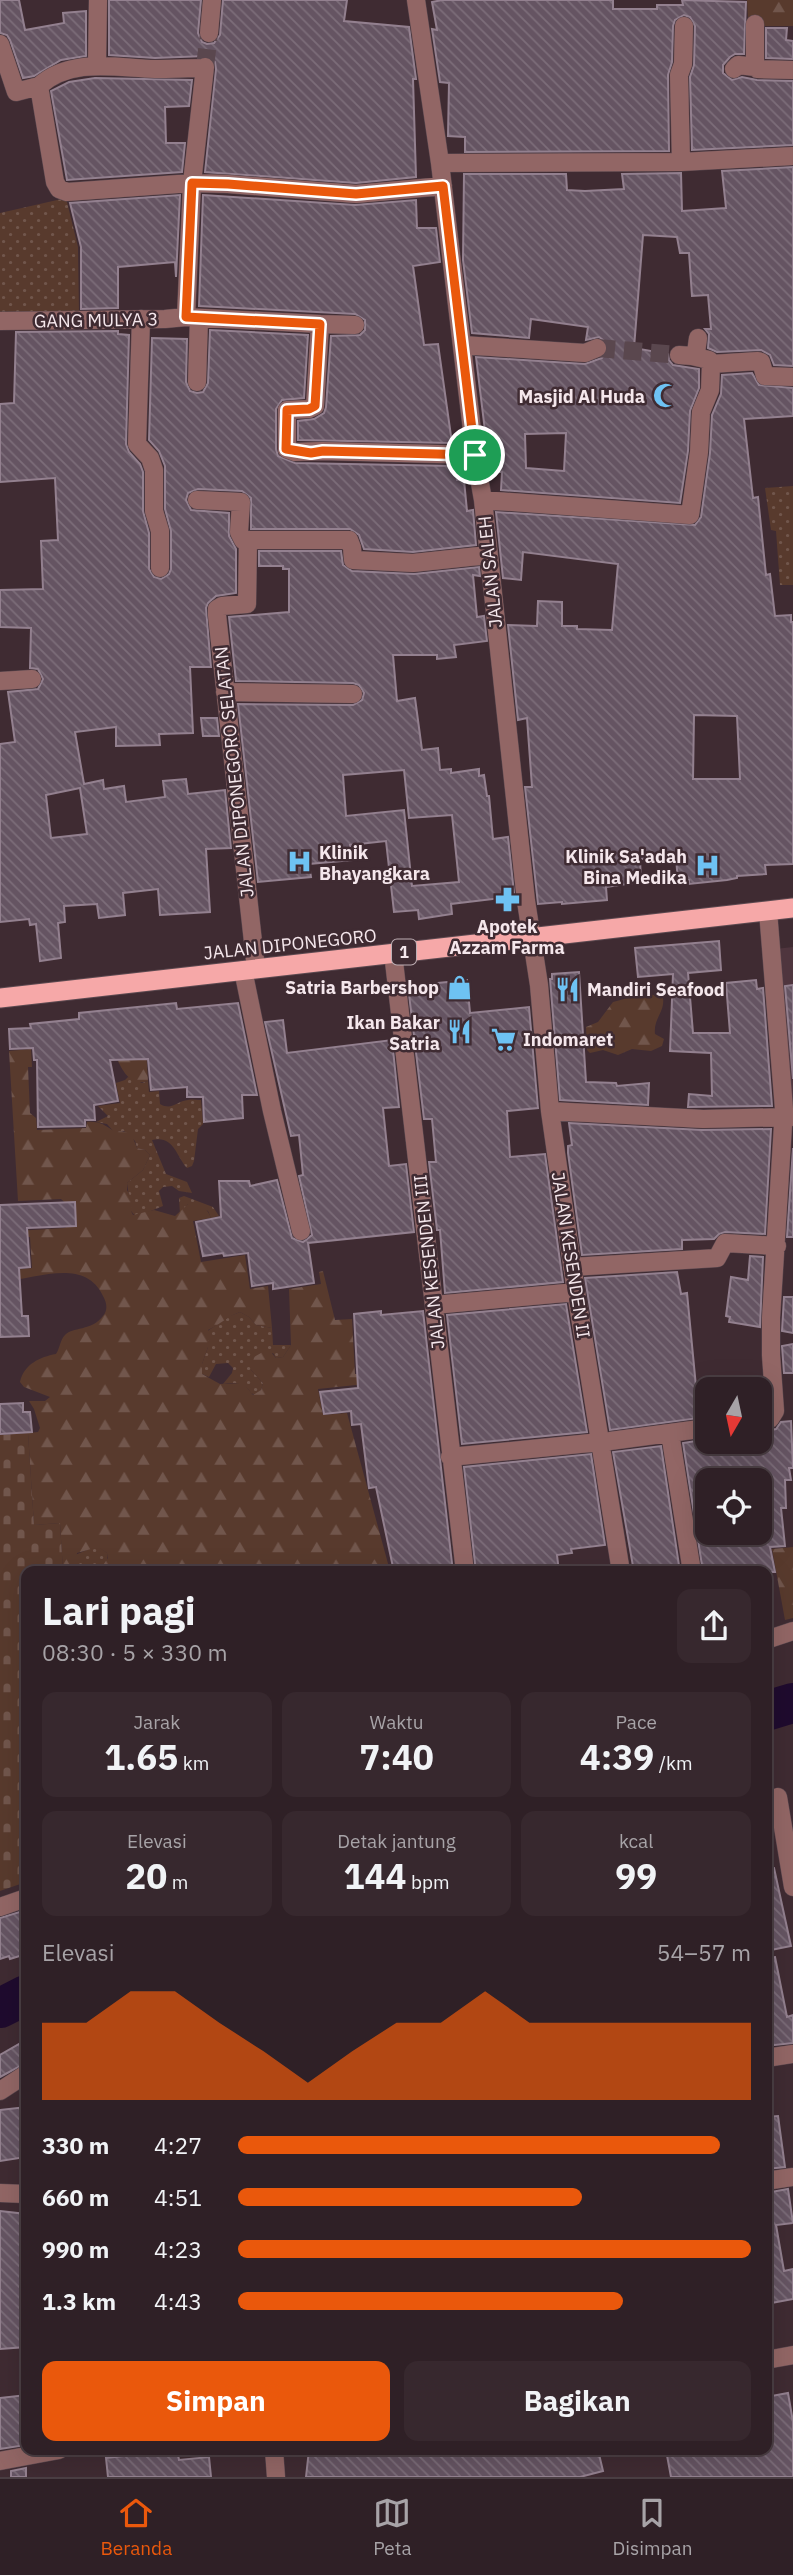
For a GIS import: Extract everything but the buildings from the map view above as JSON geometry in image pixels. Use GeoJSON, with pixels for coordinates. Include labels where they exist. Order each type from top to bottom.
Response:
{"type":"FeatureCollection","features":[{"type":"Feature","properties":{"kind":"highway","name":"JALAN DIPONEGORO"},"geometry":{"type":"LineString","coordinates":[[0,998],[793,908]]}},
{"type":"Feature","properties":{"kind":"street"},"geometry":{"type":"LineString","coordinates":[[96,65],[98,0]]}},
{"type":"Feature","properties":{"kind":"street"},"geometry":{"type":"LineString","coordinates":[[209,33],[212,0]]}},
{"type":"Feature","properties":{"kind":"street","name":"JALAN SALEH"},"geometry":{"type":"LineString","coordinates":[[416,0],[440,163],[475,455],[483,500],[526,901],[533,937]]}},
{"type":"Feature","properties":{"kind":"street"},"geometry":{"type":"LineString","coordinates":[[755,24],[755,67]]}},
{"type":"Feature","properties":{"kind":"street"},"geometry":{"type":"LineString","coordinates":[[681,162],[679,75],[683,64],[684,26]]}},
{"type":"Feature","properties":{"kind":"street"},"geometry":{"type":"LineString","coordinates":[[0,44],[16,92],[39,86],[47,79],[79,67],[96,65],[154,69],[205,68],[192,183],[192,317],[197,382]]}},
{"type":"Feature","properties":{"kind":"street"},"geometry":{"type":"LineString","coordinates":[[734,69],[738,65],[757,69],[793,70]]}},
{"type":"Feature","properties":{"kind":"street"},"geometry":{"type":"LineString","coordinates":[[39,86],[55,182],[67,192],[192,183],[356,194],[443,186]]}},
{"type":"Feature","properties":{"kind":"street"},"geometry":{"type":"LineString","coordinates":[[440,163],[681,162],[793,156]]}},
{"type":"Feature","properties":{"kind":"street","name":"GANG MULYA 3"},"geometry":{"type":"LineString","coordinates":[[0,321],[192,317],[355,325]]}},
{"type":"Feature","properties":{"kind":"street"},"geometry":{"type":"LineString","coordinates":[[141,319],[137,444],[150,458],[154,470],[154,511],[160,531],[160,568]]}},
{"type":"Feature","properties":{"kind":"street"},"geometry":{"type":"LineString","coordinates":[[320,324],[315,406],[309,409],[287,410],[286,449],[311,453],[323,451],[475,455]]}},
{"type":"Feature","properties":{"kind":"street"},"geometry":{"type":"LineString","coordinates":[[483,500],[690,516],[699,452],[701,412],[710,390],[709,360],[685,356],[697,351],[698,338]]}},
{"type":"Feature","properties":{"kind":"street"},"geometry":{"type":"LineString","coordinates":[[462,345],[585,353],[597,348]]}},
{"type":"Feature","properties":{"kind":"street"},"geometry":{"type":"LineString","coordinates":[[711,364],[758,361],[761,362],[765,376],[793,377]]}},
{"type":"Feature","properties":{"kind":"street"},"geometry":{"type":"LineString","coordinates":[[197,500],[241,502],[240,538],[349,540],[353,560],[413,564],[488,555]]}},
{"type":"Feature","properties":{"kind":"street","name":"JALAN DIPONEGORO SELATAN"},"geometry":{"type":"LineString","coordinates":[[248,540],[248,601],[245,605],[222,606],[217,609],[250,970],[272,1111],[301,1231]]}},
{"type":"Feature","properties":{"kind":"street"},"geometry":{"type":"LineString","coordinates":[[0,681],[32,678]]}},
{"type":"Feature","properties":{"kind":"street"},"geometry":{"type":"LineString","coordinates":[[225,692],[353,694]]}},
{"type":"Feature","properties":{"kind":"street"},"geometry":{"type":"LineString","coordinates":[[768,911],[784,1109],[788,1116],[771,1355],[775,1410],[772,1415]]}},
{"type":"Feature","properties":{"kind":"street","name":"JALAN KESENDEN II"},"geometry":{"type":"LineString","coordinates":[[533,937],[550,1111],[620,1566]]}},
{"type":"Feature","properties":{"kind":"street","name":"JALAN KESENDEN III"},"geometry":{"type":"LineString","coordinates":[[393,953],[464,1566]]}},
{"type":"Feature","properties":{"kind":"street"},"geometry":{"type":"LineString","coordinates":[[550,1111],[703,1119],[788,1116]]}},
{"type":"Feature","properties":{"kind":"street"},"geometry":{"type":"LineString","coordinates":[[572,1267],[717,1258],[725,1243],[777,1246]]}},
{"type":"Feature","properties":{"kind":"street"},"geometry":{"type":"LineString","coordinates":[[434,1305],[576,1292]]}},
{"type":"Feature","properties":{"kind":"street"},"geometry":{"type":"LineString","coordinates":[[450,1457],[695,1430]]}},
{"type":"Feature","properties":{"kind":"street"},"geometry":{"type":"LineString","coordinates":[[670,1433],[691,1566]]}},
{"type":"Feature","properties":{"kind":"street"},"geometry":{"type":"LineString","coordinates":[[772,1638],[793,1631]]}},
{"type":"Feature","properties":{"kind":"street"},"geometry":{"type":"LineString","coordinates":[[779,1797],[793,1887]]}},
{"type":"Feature","properties":{"kind":"street"},"geometry":{"type":"LineString","coordinates":[[0,1907],[21,1900]]}},
{"type":"Feature","properties":{"kind":"street"},"geometry":{"type":"LineString","coordinates":[[772,2057],[793,2054]]}},
{"type":"Feature","properties":{"kind":"street"},"geometry":{"type":"LineString","coordinates":[[0,2091],[21,2077]]}},
{"type":"Feature","properties":{"kind":"street"},"geometry":{"type":"LineString","coordinates":[[772,2180],[793,2177]]}},
{"type":"Feature","properties":{"kind":"street"},"geometry":{"type":"LineString","coordinates":[[0,2193],[21,2194]]}},
{"type":"Feature","properties":{"kind":"street"},"geometry":{"type":"LineString","coordinates":[[772,2359],[793,2355]]}},
{"type":"Feature","properties":{"kind":"street"},"geometry":{"type":"LineString","coordinates":[[0,2461],[32,2455]]}},
{"type":"Feature","properties":{"kind":"street"},"geometry":{"type":"LineString","coordinates":[[274,2455],[276,2477]]}},
{"type":"Feature","properties":{"kind":"shaded area"},"geometry":{"type":"Polygon","coordinates":[[[793,947],[793,1110],[790,1109],[775,949],[793,947]]]}},
{"type":"Feature","properties":{"kind":"green space"},"geometry":{"type":"Polygon","coordinates":[[[747,0],[793,0],[793,26],[756,26],[748,17],[747,0]]]}},
{"type":"Feature","properties":{"kind":"green space"},"geometry":{"type":"Polygon","coordinates":[[[66,198],[78,247],[79,313],[0,316],[0,213],[66,198]]]}},
{"type":"Feature","properties":{"kind":"green space"},"geometry":{"type":"Polygon","coordinates":[[[793,486],[793,585],[780,585],[776,531],[771,530],[765,488],[793,486]]]}},
{"type":"Feature","properties":{"kind":"green space"},"geometry":{"type":"Polygon","coordinates":[[[634,989],[663,998],[655,1029],[655,1034],[664,1039],[662,1046],[651,1051],[632,1049],[618,1055],[603,1050],[590,1053],[587,1050],[586,1027],[598,1022],[613,1002],[628,998],[634,989]]]}},
{"type":"Feature","properties":{"kind":"green space"},"geometry":{"type":"Polygon","coordinates":[[[145,1035],[148,1081],[141,1082],[127,1076],[115,1055],[145,1035]]]}},
{"type":"Feature","properties":{"kind":"green space"},"geometry":{"type":"Polygon","coordinates":[[[31,1049],[32,1067],[28,1067],[30,1113],[36,1118],[37,1130],[86,1128],[87,1122],[91,1122],[130,1134],[137,1148],[150,1155],[143,1170],[127,1183],[127,1190],[133,1201],[133,1215],[154,1210],[175,1216],[188,1204],[202,1206],[211,1218],[193,1221],[201,1262],[245,1255],[250,1289],[268,1286],[272,1328],[256,1325],[240,1312],[208,1330],[208,1347],[202,1364],[202,1374],[220,1384],[243,1383],[253,1395],[261,1390],[263,1383],[251,1370],[254,1357],[268,1349],[276,1358],[283,1357],[291,1345],[289,1289],[321,1284],[319,1272],[323,1271],[335,1320],[352,1319],[355,1374],[374,1373],[375,1383],[318,1389],[323,1415],[347,1413],[389,1566],[102,1566],[108,1558],[107,1553],[98,1547],[77,1553],[75,1563],[63,1566],[60,1523],[34,1525],[28,1433],[38,1432],[40,1428],[29,1401],[45,1401],[50,1397],[24,1387],[20,1382],[29,1366],[39,1359],[56,1354],[65,1335],[98,1321],[105,1314],[106,1306],[95,1284],[85,1277],[73,1274],[59,1273],[5,1281],[4,1271],[32,1268],[30,1237],[0,1239],[0,1232],[65,1228],[73,1221],[72,1209],[61,1199],[18,1201],[9,1051],[31,1049]]]}},
{"type":"Feature","properties":{"kind":"green space"},"geometry":{"type":"Polygon","coordinates":[[[128,1077],[142,1083],[148,1081],[149,1092],[159,1091],[160,1104],[164,1106],[201,1100],[203,1124],[198,1129],[194,1161],[192,1166],[187,1168],[170,1143],[159,1139],[152,1140],[166,1174],[187,1182],[192,1193],[179,1191],[172,1186],[163,1187],[159,1191],[163,1206],[136,1217],[131,1211],[127,1183],[143,1170],[150,1155],[137,1148],[135,1141],[124,1131],[114,1132],[107,1124],[96,1122],[108,1116],[98,1106],[120,1103],[116,1083],[128,1077]]]}},
{"type":"Feature","properties":{"kind":"green space"},"geometry":{"type":"Polygon","coordinates":[[[184,1196],[213,1207],[219,1216],[211,1218],[208,1211],[188,1204],[180,1214],[179,1198],[184,1196]]]}},
{"type":"Feature","properties":{"kind":"green space"},"geometry":{"type":"Polygon","coordinates":[[[240,1312],[256,1325],[272,1328],[273,1345],[291,1345],[283,1357],[276,1358],[273,1353],[251,1370],[263,1383],[261,1390],[255,1395],[239,1384],[223,1384],[232,1373],[233,1368],[228,1363],[216,1364],[209,1377],[202,1374],[202,1364],[208,1347],[206,1332],[240,1312]]]}},
{"type":"Feature","properties":{"kind":"green space"},"geometry":{"type":"Polygon","coordinates":[[[28,1433],[34,1525],[60,1523],[63,1566],[21,1566],[21,1884],[0,1891],[0,1435],[28,1433]]]}},
{"type":"Feature","properties":{"kind":"green space"},"geometry":{"type":"Polygon","coordinates":[[[99,1547],[107,1553],[107,1561],[104,1566],[70,1566],[75,1555],[99,1547]]]}},
{"type":"Feature","properties":{"kind":"green space"},"geometry":{"type":"Polygon","coordinates":[[[793,1547],[793,1618],[785,1620],[772,1549],[793,1547]]]}},
{"type":"Feature","properties":{"kind":"waterway"},"geometry":{"type":"LineString","coordinates":[[772,1709],[793,1703]]}},
{"type":"Feature","properties":{"kind":"waterway"},"geometry":{"type":"LineString","coordinates":[[0,2008],[21,1998]]}},
{"type":"Feature","properties":{"kind":"tunnel"},"geometry":{"type":"LineString","coordinates":[[205,67],[209,33]]}},
{"type":"Feature","properties":{"kind":"tunnel"},"geometry":{"type":"LineString","coordinates":[[597,348],[679,355]]}},
{"type":"Feature","properties":{"kind":"place","name":"Masjid Al Huda"},"geometry":{"type":"Point","coordinates":[665,396]}},
{"type":"Feature","properties":{"kind":"place","name":"Klinik Bhayangkara"},"geometry":{"type":"Point","coordinates":[299,862]}},
{"type":"Feature","properties":{"kind":"place","name":"Klinik Sa'adah Bina Medika"},"geometry":{"type":"Point","coordinates":[707,866]}},
{"type":"Feature","properties":{"kind":"place","name":"Apotek Azzam Farma"},"geometry":{"type":"Point","coordinates":[507,899]}},
{"type":"Feature","properties":{"kind":"place","name":"Satria Barbershop"},"geometry":{"type":"Point","coordinates":[459,987]}},
{"type":"Feature","properties":{"kind":"place","name":"Mandiri Seafood"},"geometry":{"type":"Point","coordinates":[567,989]}},
{"type":"Feature","properties":{"kind":"place","name":"Ikan Bakar Satria"},"geometry":{"type":"Point","coordinates":[460,1032]}},
{"type":"Feature","properties":{"kind":"place","name":"Indomaret"},"geometry":{"type":"Point","coordinates":[503,1039]}},
{"type":"Feature","properties":{"kind":"route"},"geometry":{"type":"LineString","coordinates":[[192,183],[356,194],[443,186],[475,455],[323,451],[311,453],[286,449],[287,410],[312,409],[315,406],[320,324],[186,317],[192,183]]}}]}
